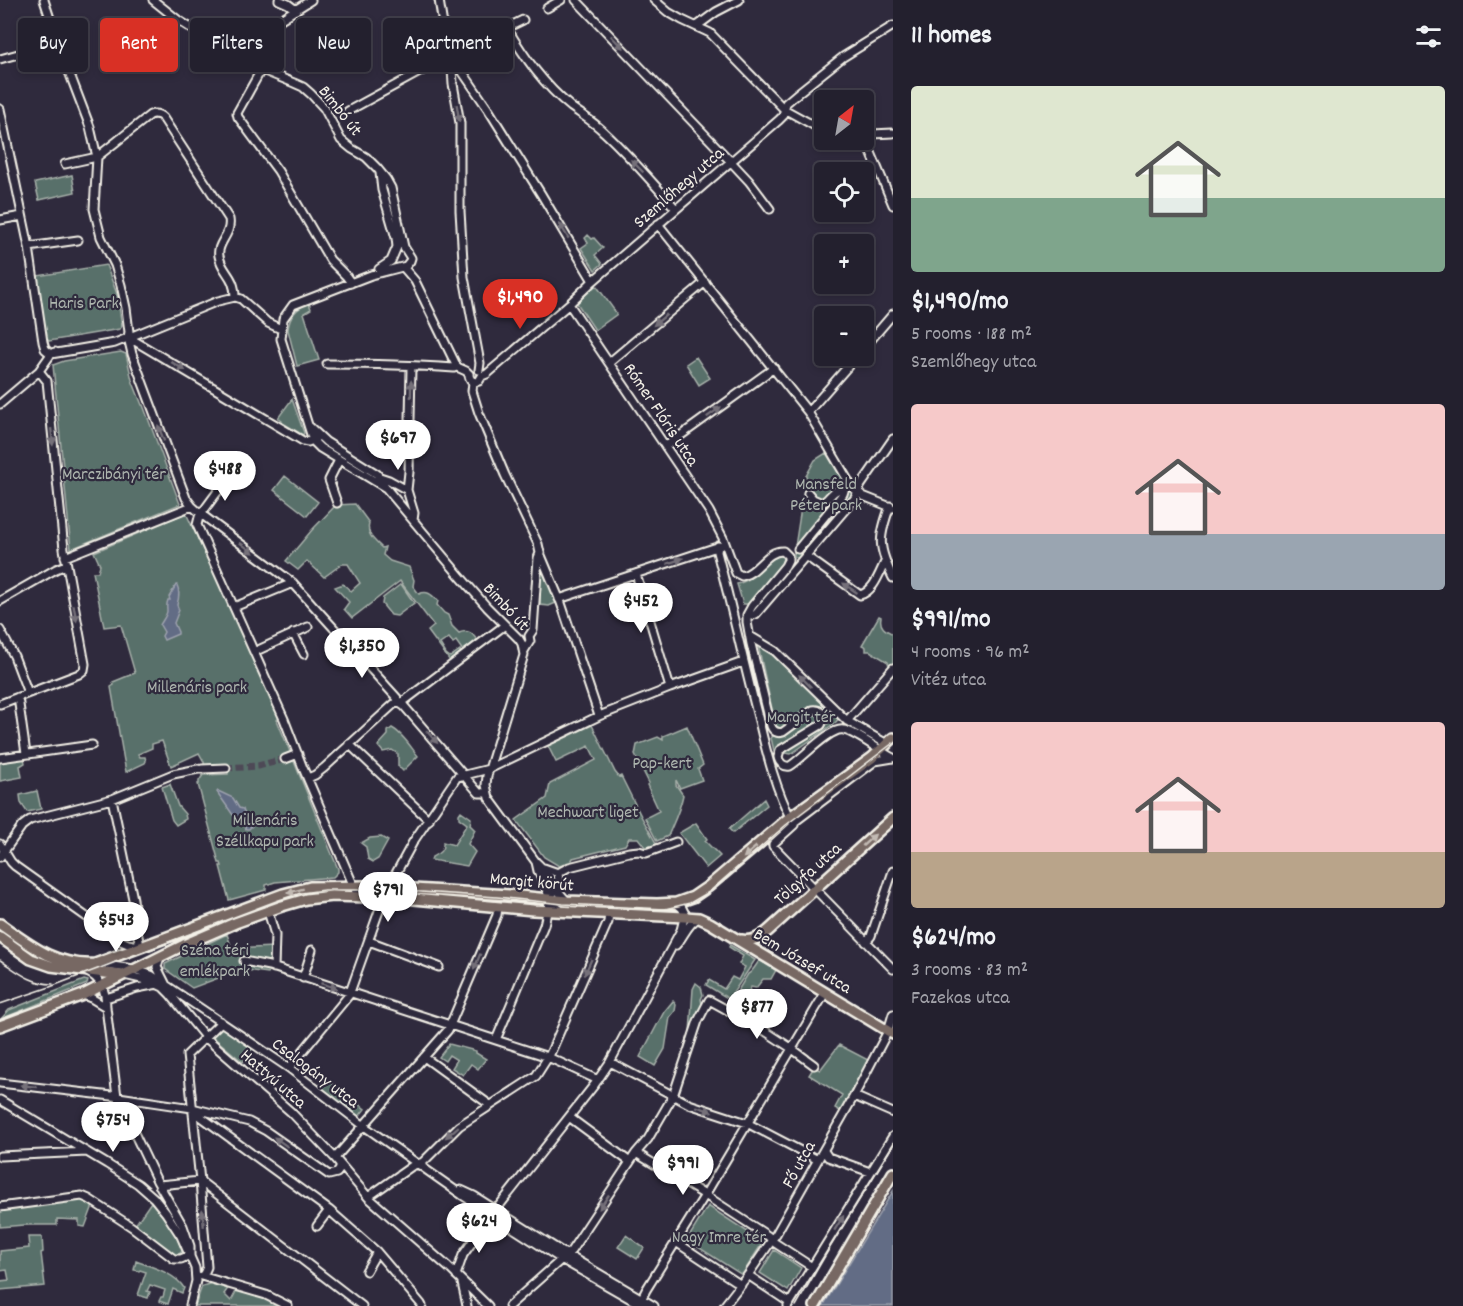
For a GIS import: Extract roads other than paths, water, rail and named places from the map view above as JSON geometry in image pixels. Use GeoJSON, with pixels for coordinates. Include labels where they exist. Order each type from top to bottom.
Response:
{"type":"FeatureCollection","features":[{"type":"Feature","properties":{"kind":"main road","name":"Margit körút"},"geometry":{"type":"LineString","coordinates":[[95,964],[298,890],[323,886],[389,886],[567,901],[676,903],[693,897],[709,886],[888,745]]}},
{"type":"Feature","properties":{"kind":"main road","name":"Tölgyfa utca"},"geometry":{"type":"LineString","coordinates":[[738,940],[750,941],[761,936],[893,818]]}},
{"type":"Feature","properties":{"kind":"main road","name":"Margit körút"},"geometry":{"type":"LineString","coordinates":[[0,1026],[102,986],[208,934],[306,899],[332,896],[384,897],[548,911],[699,918]]}},
{"type":"Feature","properties":{"kind":"main road","name":"Bem József utca"},"geometry":{"type":"LineString","coordinates":[[699,918],[710,922],[891,1031]]}},
{"type":"Feature","properties":{"kind":"main road"},"geometry":{"type":"LineString","coordinates":[[0,924],[31,946],[50,956],[69,962],[95,964]]}},
{"type":"Feature","properties":{"kind":"main road"},"geometry":{"type":"LineString","coordinates":[[0,937],[37,962],[51,966],[121,975]]}},
{"type":"Feature","properties":{"kind":"main road"},"geometry":{"type":"LineString","coordinates":[[815,1306],[893,1173]]}},
{"type":"Feature","properties":{"kind":"street"},"geometry":{"type":"LineString","coordinates":[[44,0],[50,18]]}},
{"type":"Feature","properties":{"kind":"street"},"geometry":{"type":"LineString","coordinates":[[153,0],[190,28]]}},
{"type":"Feature","properties":{"kind":"street"},"geometry":{"type":"LineString","coordinates":[[279,0],[296,10]]}},
{"type":"Feature","properties":{"kind":"street"},"geometry":{"type":"LineString","coordinates":[[283,18],[311,0]]}},
{"type":"Feature","properties":{"kind":"street"},"geometry":{"type":"LineString","coordinates":[[439,0],[442,18]]}},
{"type":"Feature","properties":{"kind":"street"},"geometry":{"type":"LineString","coordinates":[[547,8],[561,0]]}},
{"type":"Feature","properties":{"kind":"street"},"geometry":{"type":"LineString","coordinates":[[576,0],[731,161],[770,209]]}},
{"type":"Feature","properties":{"kind":"street"},"geometry":{"type":"LineString","coordinates":[[654,0],[668,12],[710,33],[784,109],[814,125]]}},
{"type":"Feature","properties":{"kind":"street"},"geometry":{"type":"LineString","coordinates":[[697,26],[716,12],[739,0]]}},
{"type":"Feature","properties":{"kind":"street"},"geometry":{"type":"LineString","coordinates":[[513,25],[524,20]]}},
{"type":"Feature","properties":{"kind":"street","name":"Szemlőhegy utca"},"geometry":{"type":"LineString","coordinates":[[480,374],[487,374],[779,120],[783,116],[786,103],[843,57],[893,26]]}},
{"type":"Feature","properties":{"kind":"street"},"geometry":{"type":"LineString","coordinates":[[513,37],[532,67],[554,92],[605,133],[643,171],[676,209]]}},
{"type":"Feature","properties":{"kind":"street"},"geometry":{"type":"LineString","coordinates":[[0,59],[18,54]]}},
{"type":"Feature","properties":{"kind":"street"},"geometry":{"type":"LineString","coordinates":[[69,72],[90,127],[97,157],[94,209],[101,237],[115,265],[121,285],[132,354],[186,498],[201,514],[292,583],[397,698],[398,702],[404,706],[479,793],[487,793],[536,862],[543,868],[555,889],[567,901]]}},
{"type":"Feature","properties":{"kind":"street"},"geometry":{"type":"LineString","coordinates":[[260,72],[237,113],[238,117],[278,171],[330,260],[351,283]]}},
{"type":"Feature","properties":{"kind":"street","name":"Bimbó út"},"geometry":{"type":"LineString","coordinates":[[266,72],[294,83],[311,94],[324,108],[341,140],[366,157],[386,179],[394,199],[406,251],[411,258],[404,266]]}},
{"type":"Feature","properties":{"kind":"street"},"geometry":{"type":"LineString","coordinates":[[348,111],[420,72]]}},
{"type":"Feature","properties":{"kind":"street"},"geometry":{"type":"LineString","coordinates":[[452,72],[460,123],[460,211],[464,277],[480,363],[479,381],[473,382]]}},
{"type":"Feature","properties":{"kind":"street"},"geometry":{"type":"LineString","coordinates":[[463,72],[542,194],[593,281]]}},
{"type":"Feature","properties":{"kind":"street"},"geometry":{"type":"LineString","coordinates":[[0,109],[28,247],[43,342],[45,349],[51,354]]}},
{"type":"Feature","properties":{"kind":"street"},"geometry":{"type":"LineString","coordinates":[[64,164],[97,157],[150,115],[159,115],[163,118],[229,219],[229,230],[219,254],[233,282],[235,297]]}},
{"type":"Feature","properties":{"kind":"street"},"geometry":{"type":"LineString","coordinates":[[874,134],[893,132]]}},
{"type":"Feature","properties":{"kind":"street"},"geometry":{"type":"LineString","coordinates":[[869,150],[893,205]]}},
{"type":"Feature","properties":{"kind":"street"},"geometry":{"type":"LineString","coordinates":[[371,275],[388,264],[397,247],[382,190],[381,173]]}},
{"type":"Feature","properties":{"kind":"street"},"geometry":{"type":"LineString","coordinates":[[0,220],[22,216]]}},
{"type":"Feature","properties":{"kind":"street"},"geometry":{"type":"LineString","coordinates":[[658,224],[808,412],[849,482],[863,496],[891,507],[880,540],[885,562],[893,578]]}},
{"type":"Feature","properties":{"kind":"street"},"geometry":{"type":"LineString","coordinates":[[28,247],[78,240]]}},
{"type":"Feature","properties":{"kind":"street"},"geometry":{"type":"LineString","coordinates":[[394,255],[400,250],[406,251]]}},
{"type":"Feature","properties":{"kind":"street"},"geometry":{"type":"LineString","coordinates":[[394,255],[394,262],[404,266],[414,279],[457,367]]}},
{"type":"Feature","properties":{"kind":"street"},"geometry":{"type":"LineString","coordinates":[[0,404],[39,371],[51,354],[115,343],[218,300],[235,297],[245,302],[268,323],[281,328],[284,316],[293,305],[371,275],[404,266]]}},
{"type":"Feature","properties":{"kind":"street"},"geometry":{"type":"LineString","coordinates":[[610,362],[705,282]]}},
{"type":"Feature","properties":{"kind":"street","name":"Rómer Flóris utca"},"geometry":{"type":"LineString","coordinates":[[569,304],[709,511],[736,573],[746,576],[776,552],[783,551],[788,556],[785,566],[747,615]]}},
{"type":"Feature","properties":{"kind":"street"},"geometry":{"type":"LineString","coordinates":[[874,336],[893,314]]}},
{"type":"Feature","properties":{"kind":"street","name":"Bimbó út"},"geometry":{"type":"LineString","coordinates":[[281,328],[281,339],[308,425],[320,448],[386,488]]}},
{"type":"Feature","properties":{"kind":"street"},"geometry":{"type":"LineString","coordinates":[[128,337],[303,441],[316,439]]}},
{"type":"Feature","properties":{"kind":"street"},"geometry":{"type":"LineString","coordinates":[[327,364],[457,367],[470,374]]}},
{"type":"Feature","properties":{"kind":"street"},"geometry":{"type":"LineString","coordinates":[[808,412],[848,366]]}},
{"type":"Feature","properties":{"kind":"street"},"geometry":{"type":"LineString","coordinates":[[411,367],[407,490],[414,513],[413,520]]}},
{"type":"Feature","properties":{"kind":"street"},"geometry":{"type":"LineString","coordinates":[[666,446],[774,368]]}},
{"type":"Feature","properties":{"kind":"street"},"geometry":{"type":"LineString","coordinates":[[480,374],[473,370],[470,374],[470,380],[473,382],[472,391],[479,413],[504,475],[538,544],[599,716]]}},
{"type":"Feature","properties":{"kind":"street"},"geometry":{"type":"LineString","coordinates":[[0,704],[79,674],[84,670],[85,664],[66,561],[47,381],[39,371]]}},
{"type":"Feature","properties":{"kind":"street","name":"Bimbó út"},"geometry":{"type":"LineString","coordinates":[[316,439],[374,471],[468,586],[522,644],[524,655],[489,769],[486,781],[487,793]]}},
{"type":"Feature","properties":{"kind":"street"},"geometry":{"type":"LineString","coordinates":[[734,617],[739,609],[747,615],[756,614],[855,498],[893,439]]}},
{"type":"Feature","properties":{"kind":"street"},"geometry":{"type":"LineString","coordinates":[[337,503],[328,480],[339,460]]}},
{"type":"Feature","properties":{"kind":"street"},"geometry":{"type":"LineString","coordinates":[[229,476],[201,514],[197,525],[291,735],[358,896]]}},
{"type":"Feature","properties":{"kind":"street"},"geometry":{"type":"LineString","coordinates":[[380,477],[407,490]]}},
{"type":"Feature","properties":{"kind":"street"},"geometry":{"type":"LineString","coordinates":[[798,549],[843,494],[849,482]]}},
{"type":"Feature","properties":{"kind":"street"},"geometry":{"type":"LineString","coordinates":[[807,493],[822,503],[835,491],[844,490]]}},
{"type":"Feature","properties":{"kind":"street"},"geometry":{"type":"LineString","coordinates":[[0,601],[66,561],[192,506]]}},
{"type":"Feature","properties":{"kind":"street"},"geometry":{"type":"LineString","coordinates":[[559,598],[722,545]]}},
{"type":"Feature","properties":{"kind":"street","name":"Rómer Flóris utca"},"geometry":{"type":"LineString","coordinates":[[722,545],[717,552],[743,662],[769,759],[792,820]]}},
{"type":"Feature","properties":{"kind":"street"},"geometry":{"type":"LineString","coordinates":[[524,651],[533,630],[540,553]]}},
{"type":"Feature","properties":{"kind":"street"},"geometry":{"type":"LineString","coordinates":[[806,556],[860,595],[869,591],[885,562]]}},
{"type":"Feature","properties":{"kind":"street"},"geometry":{"type":"LineString","coordinates":[[636,574],[670,688]]}},
{"type":"Feature","properties":{"kind":"street"},"geometry":{"type":"LineString","coordinates":[[234,607],[292,583]]}},
{"type":"Feature","properties":{"kind":"street"},"geometry":{"type":"LineString","coordinates":[[747,615],[762,689],[774,730],[779,733],[783,732],[813,710],[819,710],[824,717],[821,725],[782,749],[778,757],[782,764],[790,766],[839,729],[888,745]]}},
{"type":"Feature","properties":{"kind":"street"},"geometry":{"type":"LineString","coordinates":[[308,778],[324,768],[394,704],[404,701],[505,625]]}},
{"type":"Feature","properties":{"kind":"street"},"geometry":{"type":"LineString","coordinates":[[254,652],[308,627]]}},
{"type":"Feature","properties":{"kind":"street"},"geometry":{"type":"LineString","coordinates":[[0,630],[14,656],[28,693]]}},
{"type":"Feature","properties":{"kind":"street"},"geometry":{"type":"LineString","coordinates":[[293,633],[303,654]]}},
{"type":"Feature","properties":{"kind":"street"},"geometry":{"type":"LineString","coordinates":[[519,639],[529,636]]}},
{"type":"Feature","properties":{"kind":"street"},"geometry":{"type":"LineString","coordinates":[[750,636],[775,651],[847,721],[888,745]]}},
{"type":"Feature","properties":{"kind":"street"},"geometry":{"type":"LineString","coordinates":[[389,886],[413,842],[459,776],[489,769],[599,716],[743,662]]}},
{"type":"Feature","properties":{"kind":"street"},"geometry":{"type":"LineString","coordinates":[[847,721],[893,668]]}},
{"type":"Feature","properties":{"kind":"street"},"geometry":{"type":"LineString","coordinates":[[18,697],[26,754]]}},
{"type":"Feature","properties":{"kind":"street"},"geometry":{"type":"LineString","coordinates":[[349,744],[429,820]]}},
{"type":"Feature","properties":{"kind":"street"},"geometry":{"type":"LineString","coordinates":[[0,758],[92,745]]}},
{"type":"Feature","properties":{"kind":"street","name":"Margit körút"},"geometry":{"type":"LineString","coordinates":[[814,890],[773,846],[774,842],[794,825],[792,820],[875,761],[893,758],[888,745]]}},
{"type":"Feature","properties":{"kind":"street"},"geometry":{"type":"LineString","coordinates":[[285,759],[298,754]]}},
{"type":"Feature","properties":{"kind":"street"},"geometry":{"type":"LineString","coordinates":[[112,799],[133,899],[140,946],[119,940],[15,866],[1,851],[30,820],[112,799],[172,774],[200,769],[226,768]]}},
{"type":"Feature","properties":{"kind":"street"},"geometry":{"type":"LineString","coordinates":[[543,868],[558,873],[569,867],[629,852],[646,853],[676,842]]}},
{"type":"Feature","properties":{"kind":"street"},"geometry":{"type":"LineString","coordinates":[[536,862],[550,899],[562,911]]}},
{"type":"Feature","properties":{"kind":"street"},"geometry":{"type":"LineString","coordinates":[[866,942],[893,871]]}},
{"type":"Feature","properties":{"kind":"street"},"geometry":{"type":"LineString","coordinates":[[496,1040],[544,925],[550,899],[559,881],[558,873]]}},
{"type":"Feature","properties":{"kind":"street"},"geometry":{"type":"LineString","coordinates":[[814,890],[893,969]]}},
{"type":"Feature","properties":{"kind":"street"},"geometry":{"type":"LineString","coordinates":[[289,1068],[350,993],[384,897]]}},
{"type":"Feature","properties":{"kind":"street"},"geometry":{"type":"LineString","coordinates":[[466,1306],[459,1278],[463,1255],[610,1062],[681,930],[685,917],[684,911],[676,903]]}},
{"type":"Feature","properties":{"kind":"street"},"geometry":{"type":"LineString","coordinates":[[0,1083],[192,1108],[255,1124],[329,1175],[334,1175],[340,1170],[338,1161],[364,1126],[448,1030],[498,907]]}},
{"type":"Feature","properties":{"kind":"street"},"geometry":{"type":"LineString","coordinates":[[268,911],[275,935],[274,968]]}},
{"type":"Feature","properties":{"kind":"street"},"geometry":{"type":"LineString","coordinates":[[368,1197],[425,1159],[459,1126],[536,1076],[549,1056],[608,922],[609,913]]}},
{"type":"Feature","properties":{"kind":"street"},"geometry":{"type":"LineString","coordinates":[[670,952],[692,922],[699,918]]}},
{"type":"Feature","properties":{"kind":"street"},"geometry":{"type":"LineString","coordinates":[[369,941],[439,967]]}},
{"type":"Feature","properties":{"kind":"street"},"geometry":{"type":"LineString","coordinates":[[303,978],[312,950]]}},
{"type":"Feature","properties":{"kind":"street"},"geometry":{"type":"LineString","coordinates":[[160,956],[157,967],[162,985]]}},
{"type":"Feature","properties":{"kind":"street"},"geometry":{"type":"LineString","coordinates":[[244,962],[274,968],[549,1056],[598,1080]]}},
{"type":"Feature","properties":{"kind":"street"},"geometry":{"type":"LineString","coordinates":[[95,964],[148,973],[162,985]]}},
{"type":"Feature","properties":{"kind":"street"},"geometry":{"type":"LineString","coordinates":[[85,971],[96,976],[106,998],[117,1097],[159,1185],[187,1235],[190,1255]]}},
{"type":"Feature","properties":{"kind":"street"},"geometry":{"type":"LineString","coordinates":[[121,975],[162,985]]}},
{"type":"Feature","properties":{"kind":"street"},"geometry":{"type":"LineString","coordinates":[[106,998],[134,989],[162,985]]}},
{"type":"Feature","properties":{"kind":"street","name":"Csalogány utca"},"geometry":{"type":"LineString","coordinates":[[162,985],[289,1068],[364,1126],[447,1184],[474,1196],[494,1213],[640,1304],[654,1306]]}},
{"type":"Feature","properties":{"kind":"street","name":"Hattyú utca"},"geometry":{"type":"LineString","coordinates":[[162,985],[204,1037],[291,1112],[338,1161],[368,1197],[488,1306]]}},
{"type":"Feature","properties":{"kind":"street"},"geometry":{"type":"LineString","coordinates":[[640,1304],[825,993]]}},
{"type":"Feature","properties":{"kind":"street"},"geometry":{"type":"LineString","coordinates":[[83,994],[106,1007]]}},
{"type":"Feature","properties":{"kind":"street"},"geometry":{"type":"LineString","coordinates":[[508,1306],[571,1251],[636,1153],[648,1139],[673,1096],[698,1021],[709,1000],[759,1027],[814,1065]]}},
{"type":"Feature","properties":{"kind":"street","name":"Fő utca"},"geometry":{"type":"LineString","coordinates":[[724,1306],[773,1240],[891,1031],[893,1014]]}},
{"type":"Feature","properties":{"kind":"street"},"geometry":{"type":"LineString","coordinates":[[190,1305],[200,1276],[207,1267],[187,1055],[220,1022]]}},
{"type":"Feature","properties":{"kind":"street"},"geometry":{"type":"LineString","coordinates":[[424,1057],[490,1105]]}},
{"type":"Feature","properties":{"kind":"street"},"geometry":{"type":"LineString","coordinates":[[610,1062],[689,1104],[747,1123],[818,1160]]}},
{"type":"Feature","properties":{"kind":"street"},"geometry":{"type":"LineString","coordinates":[[855,1096],[893,1113]]}},
{"type":"Feature","properties":{"kind":"street"},"geometry":{"type":"LineString","coordinates":[[0,1100],[146,1190],[176,1228],[200,1276],[266,1294],[288,1306]]}},
{"type":"Feature","properties":{"kind":"street"},"geometry":{"type":"LineString","coordinates":[[192,1108],[329,1210],[377,1252],[422,1306]]}},
{"type":"Feature","properties":{"kind":"street"},"geometry":{"type":"LineString","coordinates":[[569,1117],[630,1162]]}},
{"type":"Feature","properties":{"kind":"street"},"geometry":{"type":"LineString","coordinates":[[748,1275],[789,1304],[893,1136]]}},
{"type":"Feature","properties":{"kind":"street"},"geometry":{"type":"LineString","coordinates":[[824,1150],[828,1157],[870,1173]]}},
{"type":"Feature","properties":{"kind":"street"},"geometry":{"type":"LineString","coordinates":[[0,1156],[87,1152]]}},
{"type":"Feature","properties":{"kind":"street"},"geometry":{"type":"LineString","coordinates":[[636,1153],[705,1195],[812,1267]]}},
{"type":"Feature","properties":{"kind":"street"},"geometry":{"type":"LineString","coordinates":[[159,1185],[200,1181],[362,1306]]}},
{"type":"Feature","properties":{"kind":"street"},"geometry":{"type":"LineString","coordinates":[[0,1206],[78,1196],[86,1197],[146,1237],[174,1259],[182,1259],[190,1255]]}},
{"type":"Feature","properties":{"kind":"street"},"geometry":{"type":"LineString","coordinates":[[317,1226],[329,1210]]}},
{"type":"Feature","properties":{"kind":"street"},"geometry":{"type":"LineString","coordinates":[[176,1228],[178,1216]]}},
{"type":"Feature","properties":{"kind":"street"},"geometry":{"type":"LineString","coordinates":[[676,1242],[741,1285]]}},
{"type":"Feature","properties":{"kind":"street"},"geometry":{"type":"LineString","coordinates":[[366,1271],[377,1252]]}},
{"type":"Feature","properties":{"kind":"water"},"geometry":{"type":"Polygon","coordinates":[[[176,585],[179,592],[177,605],[179,610],[174,623],[178,634],[164,640],[162,636],[164,632],[160,625],[167,613],[169,597],[176,585]]]}},
{"type":"Feature","properties":{"kind":"water"},"geometry":{"type":"Polygon","coordinates":[[[218,791],[233,798],[239,808],[243,809],[246,819],[252,826],[249,829],[246,829],[244,824],[233,815],[218,791]]]}},
{"type":"Feature","properties":{"kind":"water"},"geometry":{"type":"Polygon","coordinates":[[[893,1191],[893,1306],[823,1306],[893,1191]]]}},
{"type":"Feature","properties":{"kind":"tunnel"},"geometry":{"type":"LineString","coordinates":[[226,768],[258,766],[285,759]]}},
{"type":"Feature","properties":{"kind":"tram line"},"geometry":{"type":"LineString","coordinates":[[0,1004],[301,893],[324,890],[391,890],[563,904],[665,909],[690,903],[709,892],[786,825],[893,743]]}},
{"type":"Feature","properties":{"kind":"tram line"},"geometry":{"type":"LineString","coordinates":[[0,960],[31,979],[53,984]]}},
{"type":"Feature","properties":{"kind":"tram line"},"geometry":{"type":"LineString","coordinates":[[796,1306],[893,1145]]}},
{"type":"Feature","properties":{"kind":"park label","name":"Haris Park"},"geometry":{"type":"Point","coordinates":[84,302]}},
{"type":"Feature","properties":{"kind":"park label","name":"Marczibányi tér"},"geometry":{"type":"Point","coordinates":[114,473]}},
{"type":"Feature","properties":{"kind":"park label","name":"Mansfeld Péter park"},"geometry":{"type":"Point","coordinates":[826,493]}},
{"type":"Feature","properties":{"kind":"park label","name":"Millenáris park"},"geometry":{"type":"Point","coordinates":[197,686]}},
{"type":"Feature","properties":{"kind":"park label","name":"Margit tér"},"geometry":{"type":"Point","coordinates":[801,716]}},
{"type":"Feature","properties":{"kind":"park label","name":"Pap-kert"},"geometry":{"type":"Point","coordinates":[662,762]}},
{"type":"Feature","properties":{"kind":"park label","name":"Mechwart liget"},"geometry":{"type":"Point","coordinates":[588,811]}},
{"type":"Feature","properties":{"kind":"park label","name":"Millenáris Széllkapu park"},"geometry":{"type":"Point","coordinates":[265,829]}},
{"type":"Feature","properties":{"kind":"park label","name":"Széna téri emlékpark"},"geometry":{"type":"Point","coordinates":[215,959]}},
{"type":"Feature","properties":{"kind":"park label","name":"Nagy Imre tér"},"geometry":{"type":"Point","coordinates":[719,1236]}}]}
